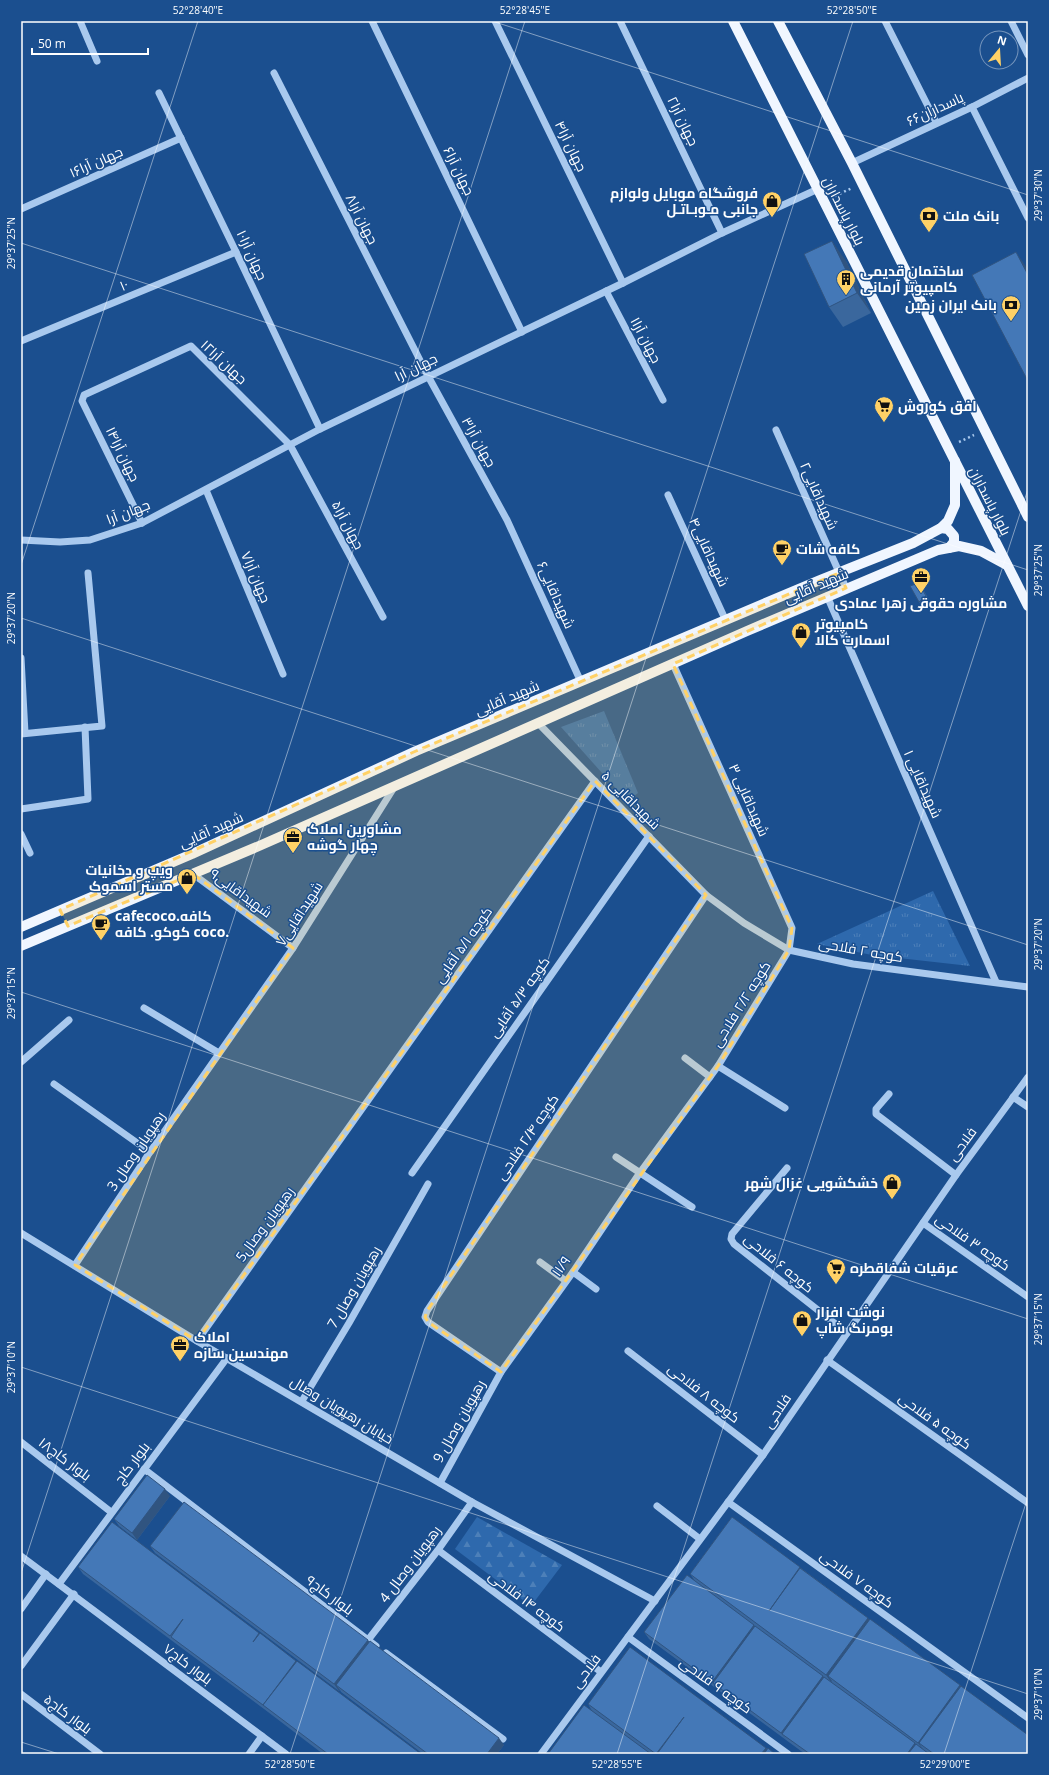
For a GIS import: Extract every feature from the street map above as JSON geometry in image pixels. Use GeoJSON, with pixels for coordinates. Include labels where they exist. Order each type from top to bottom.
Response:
{"type":"FeatureCollection","features":[{"type":"Feature","properties":{"kind":"main road","name":"بلوار پاسداران"},"geometry":{"type":"LineString","coordinates":[[733,21],[1028,606]]}},
{"type":"Feature","properties":{"kind":"main road","name":"بلوار پاسداران"},"geometry":{"type":"LineString","coordinates":[[778,21],[852,163],[1028,517]]}},
{"type":"Feature","properties":{"kind":"main road","name":"شهید آقایی"},"geometry":{"type":"LineString","coordinates":[[21,927],[192,854],[416,751],[913,543],[941,528],[948,521],[955,506],[955,461]]}},
{"type":"Feature","properties":{"kind":"main road"},"geometry":{"type":"LineString","coordinates":[[941,528],[948,529],[954,536],[954,542],[949,548]]}},
{"type":"Feature","properties":{"kind":"main road","name":"شهید آقایی"},"geometry":{"type":"LineString","coordinates":[[21,946],[193,874],[827,596],[938,550],[959,546],[980,551],[1007,565]]}},
{"type":"Feature","properties":{"kind":"main road"},"geometry":{"type":"LineString","coordinates":[[60,910],[68,926]]}},
{"type":"Feature","properties":{"kind":"street"},"geometry":{"type":"LineString","coordinates":[[80,21],[97,61]]}},
{"type":"Feature","properties":{"kind":"street","name":"جهان آرا۶"},"geometry":{"type":"LineString","coordinates":[[372,21],[522,332]]}},
{"type":"Feature","properties":{"kind":"street","name":"جهان آرا۴"},"geometry":{"type":"LineString","coordinates":[[495,21],[623,283]]}},
{"type":"Feature","properties":{"kind":"street","name":"جهان آرا۲"},"geometry":{"type":"LineString","coordinates":[[620,21],[722,233]]}},
{"type":"Feature","properties":{"kind":"street"},"geometry":{"type":"LineString","coordinates":[[884,21],[936,122]]}},
{"type":"Feature","properties":{"kind":"street"},"geometry":{"type":"LineString","coordinates":[[1011,21],[1028,55]]}},
{"type":"Feature","properties":{"kind":"street","name":"جهان آرا۸"},"geometry":{"type":"LineString","coordinates":[[274,73],[428,376]]}},
{"type":"Feature","properties":{"kind":"street","name":"پاسداران۶۶"},"geometry":{"type":"LineString","coordinates":[[852,163],[1028,78]]}},
{"type":"Feature","properties":{"kind":"street","name":"جهان آرا۱۰"},"geometry":{"type":"LineString","coordinates":[[159,93],[320,429]]}},
{"type":"Feature","properties":{"kind":"street"},"geometry":{"type":"LineString","coordinates":[[972,106],[1028,218]]}},
{"type":"Feature","properties":{"kind":"street","name":"جهان آرا۱۶"},"geometry":{"type":"LineString","coordinates":[[21,209],[181,138]]}},
{"type":"Feature","properties":{"kind":"street","name":"جهان آرا"},"geometry":{"type":"LineString","coordinates":[[21,540],[60,542],[90,540],[142,523],[320,429],[623,283],[722,233],[818,189]]}},
{"type":"Feature","properties":{"kind":"street","name":"۱۰"},"geometry":{"type":"LineString","coordinates":[[21,341],[236,252]]}},
{"type":"Feature","properties":{"kind":"street","name":"جهان آرا۱"},"geometry":{"type":"LineString","coordinates":[[606,291],[663,400]]}},
{"type":"Feature","properties":{"kind":"street","name":"جهان آرا۱۲"},"geometry":{"type":"LineString","coordinates":[[82,397],[84,394],[191,346],[290,445]]}},
{"type":"Feature","properties":{"kind":"street","name":"جهان آرا۳"},"geometry":{"type":"LineString","coordinates":[[428,376],[508,520]]}},
{"type":"Feature","properties":{"kind":"street","name":"جهان آرا۱۴"},"geometry":{"type":"LineString","coordinates":[[82,397],[82,401],[142,523]]}},
{"type":"Feature","properties":{"kind":"street","name":"شهیداقایی۲"},"geometry":{"type":"LineString","coordinates":[[776,430],[846,588]]}},
{"type":"Feature","properties":{"kind":"street","name":"جهان آرا۵"},"geometry":{"type":"LineString","coordinates":[[290,445],[383,617]]}},
{"type":"Feature","properties":{"kind":"street","name":"جهان آرا۷"},"geometry":{"type":"LineString","coordinates":[[206,490],[283,674]]}},
{"type":"Feature","properties":{"kind":"street","name":"شهیداقایی۴"},"geometry":{"type":"LineString","coordinates":[[668,495],[726,620]]}},
{"type":"Feature","properties":{"kind":"street","name":"شهیداقایی۶"},"geometry":{"type":"LineString","coordinates":[[508,520],[581,682]]}},
{"type":"Feature","properties":{"kind":"street"},"geometry":{"type":"LineString","coordinates":[[21,658],[23,733],[102,726],[88,573]]}},
{"type":"Feature","properties":{"kind":"street","name":"۱ شهیداقایی"},"geometry":{"type":"LineString","coordinates":[[827,596],[996,982]]}},
{"type":"Feature","properties":{"kind":"street","name":"۳ شهیداقایی"},"geometry":{"type":"LineString","coordinates":[[673,664],[792,928],[790,950]]}},
{"type":"Feature","properties":{"kind":"street","name":"۵ شهیداقایی"},"geometry":{"type":"LineString","coordinates":[[538,723],[706,895]]}},
{"type":"Feature","properties":{"kind":"street"},"geometry":{"type":"LineString","coordinates":[[21,809],[88,799],[85,727]]}},
{"type":"Feature","properties":{"kind":"street","name":"کوچه ۵/۱ آقایی"},"geometry":{"type":"LineString","coordinates":[[353,1123],[595,781]]}},
{"type":"Feature","properties":{"kind":"street","name":"شهیداقایی۷"},"geometry":{"type":"LineString","coordinates":[[219,1053],[294,948],[395,786]]}},
{"type":"Feature","properties":{"kind":"street"},"geometry":{"type":"LineString","coordinates":[[21,834],[30,853]]}},
{"type":"Feature","properties":{"kind":"street","name":"کوچه ۵/۳ آقایی"},"geometry":{"type":"LineString","coordinates":[[412,1173],[649,836]]}},
{"type":"Feature","properties":{"kind":"street","name":"شهیداقایی۹"},"geometry":{"type":"LineString","coordinates":[[193,874],[294,948]]}},
{"type":"Feature","properties":{"kind":"street","name":"کوچه ۲ فلاحی"},"geometry":{"type":"LineString","coordinates":[[706,895],[744,923],[790,950],[853,964],[898,971],[1028,987]]}},
{"type":"Feature","properties":{"kind":"street","name":"کوچه ۲/۴ فلاحی"},"geometry":{"type":"LineString","coordinates":[[501,1372],[428,1322],[425,1318],[426,1311],[706,895]]}},
{"type":"Feature","properties":{"kind":"street","name":"کوچه ۲/۲ فلاحی"},"geometry":{"type":"LineString","coordinates":[[785,1108],[718,1066],[790,950]]}},
{"type":"Feature","properties":{"kind":"street"},"geometry":{"type":"LineString","coordinates":[[144,1008],[219,1053]]}},
{"type":"Feature","properties":{"kind":"street"},"geometry":{"type":"LineString","coordinates":[[21,1062],[69,1020]]}},
{"type":"Feature","properties":{"kind":"street","name":"3 رهپویان وصال"},"geometry":{"type":"LineString","coordinates":[[74,1265],[219,1053]]}},
{"type":"Feature","properties":{"kind":"street"},"geometry":{"type":"LineString","coordinates":[[684,1058],[710,1077]]}},
{"type":"Feature","properties":{"kind":"street","name":"۱۱/۹"},"geometry":{"type":"LineString","coordinates":[[501,1372],[573,1272],[639,1174],[718,1066]]}},
{"type":"Feature","properties":{"kind":"street","name":"فلاحی"},"geometry":{"type":"LineString","coordinates":[[541,1754],[763,1455],[827,1360],[956,1175],[1028,1077]]}},
{"type":"Feature","properties":{"kind":"street"},"geometry":{"type":"LineString","coordinates":[[54,1084],[150,1152]]}},
{"type":"Feature","properties":{"kind":"street"},"geometry":{"type":"LineString","coordinates":[[889,1094],[876,1108],[876,1114],[956,1175]]}},
{"type":"Feature","properties":{"kind":"street"},"geometry":{"type":"LineString","coordinates":[[1013,1097],[1028,1107]]}},
{"type":"Feature","properties":{"kind":"street","name":"رهپویان وصال5"},"geometry":{"type":"LineString","coordinates":[[197,1341],[353,1123]]}},
{"type":"Feature","properties":{"kind":"street"},"geometry":{"type":"LineString","coordinates":[[616,1157],[639,1174],[692,1207]]}},
{"type":"Feature","properties":{"kind":"street","name":"کوچه ۶ فلاحی"},"geometry":{"type":"LineString","coordinates":[[787,1168],[732,1234],[731,1239],[734,1244],[847,1333]]}},
{"type":"Feature","properties":{"kind":"street","name":"7 رهپویان وصال"},"geometry":{"type":"LineString","coordinates":[[302,1401],[349,1323],[428,1184]]}},
{"type":"Feature","properties":{"kind":"street","name":"کوچه ۳ فلاحی"},"geometry":{"type":"LineString","coordinates":[[923,1223],[1028,1297]]}},
{"type":"Feature","properties":{"kind":"street","name":"خیابان رهپویان وصال"},"geometry":{"type":"LineString","coordinates":[[21,1232],[197,1341],[302,1401],[472,1502],[655,1601]]}},
{"type":"Feature","properties":{"kind":"street"},"geometry":{"type":"LineString","coordinates":[[540,1262],[566,1281]]}},
{"type":"Feature","properties":{"kind":"street"},"geometry":{"type":"LineString","coordinates":[[573,1272],[596,1289]]}},
{"type":"Feature","properties":{"kind":"street","name":"کوچه ۸ فلاحی"},"geometry":{"type":"LineString","coordinates":[[628,1351],[763,1455]]}},
{"type":"Feature","properties":{"kind":"street","name":"بلوار کاج"},"geometry":{"type":"LineString","coordinates":[[59,1584],[227,1358]]}},
{"type":"Feature","properties":{"kind":"street","name":"کوچه ۵ فلاحی"},"geometry":{"type":"LineString","coordinates":[[827,1360],[1028,1503]]}},
{"type":"Feature","properties":{"kind":"street","name":"9 رهپویان وصال"},"geometry":{"type":"LineString","coordinates":[[440,1483],[501,1372]]}},
{"type":"Feature","properties":{"kind":"street","name":"بلوار کاج۱۸"},"geometry":{"type":"LineString","coordinates":[[21,1442],[112,1512]]}},
{"type":"Feature","properties":{"kind":"street","name":"بلوار کاج۹"},"geometry":{"type":"LineString","coordinates":[[144,1469],[368,1640],[503,1739]]}},
{"type":"Feature","properties":{"kind":"street","name":"4 رهپویان وصال"},"geometry":{"type":"LineString","coordinates":[[368,1640],[438,1550],[472,1502]]}},
{"type":"Feature","properties":{"kind":"street","name":"کوچه ۷ فلاحی"},"geometry":{"type":"LineString","coordinates":[[728,1502],[1028,1718]]}},
{"type":"Feature","properties":{"kind":"street"},"geometry":{"type":"LineString","coordinates":[[657,1506],[700,1539]]}},
{"type":"Feature","properties":{"kind":"street","name":"کوچه ۱۴ فلاحی"},"geometry":{"type":"LineString","coordinates":[[438,1550],[601,1672]]}},
{"type":"Feature","properties":{"kind":"street","name":"بلوار کاج۷"},"geometry":{"type":"LineString","coordinates":[[21,1556],[74,1594],[286,1754]]}},
{"type":"Feature","properties":{"kind":"street"},"geometry":{"type":"LineString","coordinates":[[21,1609],[46,1574]]}},
{"type":"Feature","properties":{"kind":"street"},"geometry":{"type":"LineString","coordinates":[[21,1666],[74,1594]]}},
{"type":"Feature","properties":{"kind":"street","name":"کوچه ۹ فلاحی"},"geometry":{"type":"LineString","coordinates":[[628,1637],[788,1754]]}},
{"type":"Feature","properties":{"kind":"street","name":"بلوار کاج۵"},"geometry":{"type":"LineString","coordinates":[[21,1694],[100,1754]]}},
{"type":"Feature","properties":{"kind":"street"},"geometry":{"type":"LineString","coordinates":[[249,1754],[262,1736]]}},
{"type":"Feature","properties":{"kind":"path"},"geometry":{"type":"LineString","coordinates":[[824,202],[862,183]]}},
{"type":"Feature","properties":{"kind":"path"},"geometry":{"type":"LineString","coordinates":[[948,448],[984,430]]}},
{"type":"Feature","properties":{"kind":"highlighted area"},"geometry":{"type":"Polygon","coordinates":[[[839,573],[846,588],[673,664],[792,928],[789,950],[718,1066],[501,1372],[428,1322],[425,1317],[427,1311],[706,895],[595,781],[197,1341],[75,1265],[293,948],[193,874],[68,926],[60,910],[416,751],[839,573]]]}},
{"type":"Feature","properties":{"kind":"green space"},"geometry":{"type":"Polygon","coordinates":[[[604,711],[638,793],[627,801],[561,727],[604,711]]]}},
{"type":"Feature","properties":{"kind":"green space"},"geometry":{"type":"Polygon","coordinates":[[[933,891],[970,966],[872,955],[817,944],[933,891]]]}},
{"type":"Feature","properties":{"kind":"green space"},"geometry":{"type":"Polygon","coordinates":[[[477,1517],[562,1565],[531,1606],[455,1549],[477,1517]]]}},
{"type":"Feature","properties":{"kind":"building"},"geometry":{"type":"Polygon","coordinates":[[[832,241],[857,293],[829,307],[804,254],[832,241]]]}},
{"type":"Feature","properties":{"kind":"building"},"geometry":{"type":"Polygon","coordinates":[[[1016,252],[1028,275],[1028,381],[972,275],[1016,252]]]}},
{"type":"Feature","properties":{"kind":"building","name":"مشاوره حقوقی زهرا عمادی"},"geometry":{"type":"Polygon","coordinates":[[[919,583],[926,596],[919,602],[910,586],[919,583]]]}},
{"type":"Feature","properties":{"kind":"building"},"geometry":{"type":"Polygon","coordinates":[[[147,1475],[165,1489],[132,1533],[114,1519],[147,1475]]]}},
{"type":"Feature","properties":{"kind":"building"},"geometry":{"type":"Polygon","coordinates":[[[184,1502],[368,1640],[334,1684],[150,1546],[184,1502]]]}},
{"type":"Feature","properties":{"kind":"building"},"geometry":{"type":"Polygon","coordinates":[[[732,1517],[800,1567],[769,1611],[800,1568],[868,1618],[826,1675],[690,1574],[732,1517]]]}},
{"type":"Feature","properties":{"kind":"building"},"geometry":{"type":"Polygon","coordinates":[[[112,1522],[259,1633],[253,1642],[260,1633],[296,1661],[263,1705],[171,1637],[183,1619],[170,1636],[78,1567],[112,1522]]]}},
{"type":"Feature","properties":{"kind":"building"},"geometry":{"type":"Polygon","coordinates":[[[687,1575],[754,1625],[712,1682],[644,1632],[687,1575]]]}},
{"type":"Feature","properties":{"kind":"building"},"geometry":{"type":"Polygon","coordinates":[[[870,1619],[960,1685],[918,1743],[828,1676],[870,1619]]]}},
{"type":"Feature","properties":{"kind":"building"},"geometry":{"type":"Polygon","coordinates":[[[755,1626],[823,1676],[781,1733],[713,1683],[755,1626]]]}},
{"type":"Feature","properties":{"kind":"building"},"geometry":{"type":"Polygon","coordinates":[[[370,1641],[499,1738],[487,1754],[428,1754],[336,1685],[370,1641]]]}},
{"type":"Feature","properties":{"kind":"building"},"geometry":{"type":"Polygon","coordinates":[[[630,1647],[766,1748],[761,1754],[657,1754],[684,1717],[656,1754],[588,1704],[630,1647]]]}},
{"type":"Feature","properties":{"kind":"building"},"geometry":{"type":"Polygon","coordinates":[[[297,1661],[421,1754],[328,1754],[263,1705],[297,1661]]]}},
{"type":"Feature","properties":{"kind":"building"},"geometry":{"type":"Polygon","coordinates":[[[824,1677],[915,1743],[907,1754],[810,1754],[782,1734],[824,1677]]]}},
{"type":"Feature","properties":{"kind":"building"},"geometry":{"type":"Polygon","coordinates":[[[961,1686],[1028,1735],[1028,1754],[934,1754],[919,1743],[961,1686]]]}},
{"type":"Feature","properties":{"kind":"building"},"geometry":{"type":"Polygon","coordinates":[[[584,1705],[651,1754],[548,1754],[584,1705]]]}},
{"type":"Feature","properties":{"kind":"building"},"geometry":{"type":"Polygon","coordinates":[[[916,1744],[929,1754],[908,1754],[916,1744]]]}},
{"type":"Feature","properties":{"kind":"building"},"geometry":{"type":"Polygon","coordinates":[[[768,1748],[775,1754],[764,1754],[768,1748]]]}},
{"type":"Feature","properties":{"kind":"place","name":"فروشگاه موبایل ولوازم جانبی مـوبـاتـل"},"geometry":{"type":"Point","coordinates":[772,218]}},
{"type":"Feature","properties":{"kind":"place","name":"بانک ملت"},"geometry":{"type":"Point","coordinates":[929,233]}},
{"type":"Feature","properties":{"kind":"place","name":"ساختمان قدیمی کامپیوتر آرمانی"},"geometry":{"type":"Point","coordinates":[846,296]}},
{"type":"Feature","properties":{"kind":"place","name":"بانک ایران زمین"},"geometry":{"type":"Point","coordinates":[1011,322]}},
{"type":"Feature","properties":{"kind":"place","name":"افق کوروش"},"geometry":{"type":"Point","coordinates":[884,423]}},
{"type":"Feature","properties":{"kind":"place","name":"کافه شات"},"geometry":{"type":"Point","coordinates":[782,566]}},
{"type":"Feature","properties":{"kind":"place","name":"مشاوره حقوقی زهرا عمادی"},"geometry":{"type":"Point","coordinates":[921,594]}},
{"type":"Feature","properties":{"kind":"place","name":"کامپیوتر اسمارت کالا"},"geometry":{"type":"Point","coordinates":[801,649]}},
{"type":"Feature","properties":{"kind":"place","name":"مشاورین املاک چهار گوشه"},"geometry":{"type":"Point","coordinates":[293,854]}},
{"type":"Feature","properties":{"kind":"place","name":"ویپ و دخانیات مستر اسموک"},"geometry":{"type":"Point","coordinates":[187,895]}},
{"type":"Feature","properties":{"kind":"place","name":"cafecoco.کافه کوکو. کافه coco."},"geometry":{"type":"Point","coordinates":[101,941]}},
{"type":"Feature","properties":{"kind":"place","name":"خشکشویی غزال شهر"},"geometry":{"type":"Point","coordinates":[892,1200]}},
{"type":"Feature","properties":{"kind":"place","name":"عرقیات شفاقطره"},"geometry":{"type":"Point","coordinates":[836,1285]}},
{"type":"Feature","properties":{"kind":"place","name":"نوشت افزار بومرنگ شاپ"},"geometry":{"type":"Point","coordinates":[802,1337]}},
{"type":"Feature","properties":{"kind":"place","name":"املاک مهندسین سازه"},"geometry":{"type":"Point","coordinates":[180,1362]}}]}
